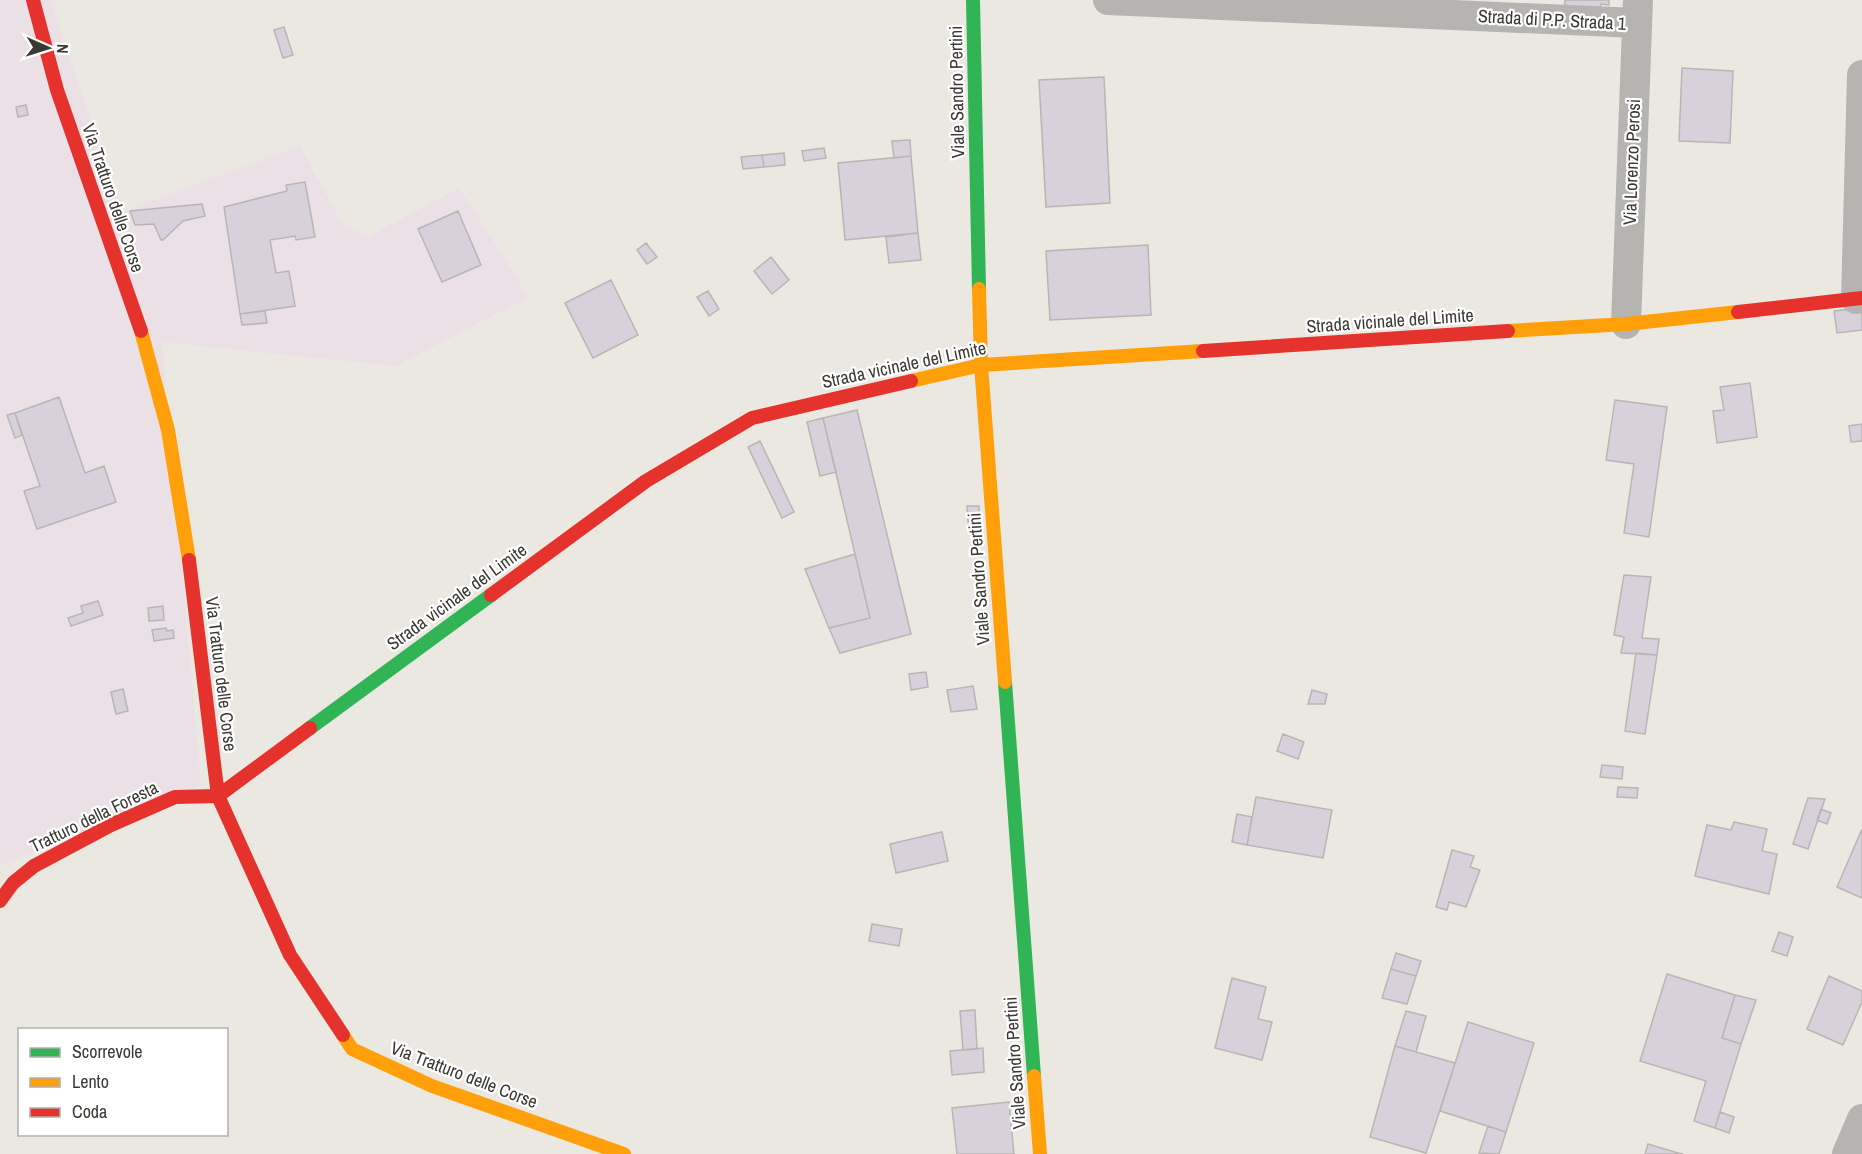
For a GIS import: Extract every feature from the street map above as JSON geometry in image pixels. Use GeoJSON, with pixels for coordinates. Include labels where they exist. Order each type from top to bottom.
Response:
{"type":"FeatureCollection","features":[{"type":"Feature","properties":{"kind":"street","name":"Via Tratturo delle Corse"},"geometry":{"type":"LineString","coordinates":[[33,0],[57,90],[149,355],[168,430],[192,582],[218,796],[290,955],[352,1049],[432,1086],[624,1154]]}},
{"type":"Feature","properties":{"kind":"street","name":"Viale Sandro Pertini"},"geometry":{"type":"LineString","coordinates":[[973,0],[981,365],[1040,1154]]}},
{"type":"Feature","properties":{"kind":"street","name":"Strada di P.P. Strada 1"},"geometry":{"type":"LineString","coordinates":[[1108,0],[1637,12]]}},
{"type":"Feature","properties":{"kind":"street","name":"Via Lorenzo Perosi"},"geometry":{"type":"LineString","coordinates":[[1626,324],[1637,12]]}},
{"type":"Feature","properties":{"kind":"street"},"geometry":{"type":"LineString","coordinates":[[1859,298],[1862,75]]}},
{"type":"Feature","properties":{"kind":"street","name":"Strada vicinale del Limite"},"geometry":{"type":"LineString","coordinates":[[218,796],[646,482],[752,418],[981,365],[1626,324],[1859,298]]}},
{"type":"Feature","properties":{"kind":"street","name":"Tratturo della Foresta"},"geometry":{"type":"LineString","coordinates":[[0,901],[13,883],[34,866],[111,825],[175,797],[218,796]]}},
{"type":"Feature","properties":{"kind":"street"},"geometry":{"type":"LineString","coordinates":[[1847,1154],[1862,1119]]}},
{"type":"Feature","properties":{"kind":"shaded area"},"geometry":{"type":"Polygon","coordinates":[[[0,0],[50,0],[122,212],[300,146],[343,225],[368,237],[459,188],[518,279],[527,298],[396,366],[162,342],[201,786],[0,865],[0,0]]]}},
{"type":"Feature","properties":{"kind":"building"},"geometry":{"type":"Polygon","coordinates":[[[1565,0],[1609,0],[1609,5],[1601,4],[1600,12],[1564,11],[1565,0]]]}},
{"type":"Feature","properties":{"kind":"building"},"geometry":{"type":"Polygon","coordinates":[[[284,27],[293,55],[283,58],[274,30],[284,27]]]}},
{"type":"Feature","properties":{"kind":"building"},"geometry":{"type":"Polygon","coordinates":[[[1682,68],[1733,71],[1730,143],[1679,141],[1682,68]]]}},
{"type":"Feature","properties":{"kind":"building"},"geometry":{"type":"Polygon","coordinates":[[[1104,77],[1110,203],[1046,207],[1039,80],[1104,77]]]}},
{"type":"Feature","properties":{"kind":"building"},"geometry":{"type":"Polygon","coordinates":[[[26,105],[28,115],[18,117],[16,107],[26,105]]]}},
{"type":"Feature","properties":{"kind":"building"},"geometry":{"type":"Polygon","coordinates":[[[910,140],[911,156],[894,158],[892,141],[910,140]]]}},
{"type":"Feature","properties":{"kind":"building"},"geometry":{"type":"Polygon","coordinates":[[[824,148],[826,158],[804,161],[802,151],[824,148]]]}},
{"type":"Feature","properties":{"kind":"building"},"geometry":{"type":"Polygon","coordinates":[[[784,153],[785,165],[764,167],[762,155],[784,153]]]}},
{"type":"Feature","properties":{"kind":"building"},"geometry":{"type":"Polygon","coordinates":[[[762,155],[764,167],[743,169],[741,157],[762,155]]]}},
{"type":"Feature","properties":{"kind":"building"},"geometry":{"type":"Polygon","coordinates":[[[911,156],[918,233],[845,240],[838,163],[911,156]]]}},
{"type":"Feature","properties":{"kind":"building"},"geometry":{"type":"Polygon","coordinates":[[[305,182],[315,237],[296,240],[295,236],[270,240],[276,273],[289,271],[295,306],[240,314],[224,207],[287,191],[286,185],[305,182]]]}},
{"type":"Feature","properties":{"kind":"building"},"geometry":{"type":"Polygon","coordinates":[[[202,204],[205,216],[183,221],[163,240],[154,224],[135,225],[130,211],[202,204]]]}},
{"type":"Feature","properties":{"kind":"building"},"geometry":{"type":"Polygon","coordinates":[[[458,211],[481,265],[442,282],[418,229],[458,211]]]}},
{"type":"Feature","properties":{"kind":"building"},"geometry":{"type":"Polygon","coordinates":[[[918,233],[921,260],[889,263],[886,237],[918,233]]]}},
{"type":"Feature","properties":{"kind":"building"},"geometry":{"type":"Polygon","coordinates":[[[646,243],[657,257],[647,264],[637,250],[646,243]]]}},
{"type":"Feature","properties":{"kind":"building"},"geometry":{"type":"Polygon","coordinates":[[[1148,245],[1151,315],[1050,320],[1046,251],[1148,245]]]}},
{"type":"Feature","properties":{"kind":"building"},"geometry":{"type":"Polygon","coordinates":[[[771,257],[789,280],[772,294],[754,271],[771,257]]]}},
{"type":"Feature","properties":{"kind":"building"},"geometry":{"type":"Polygon","coordinates":[[[611,280],[638,335],[593,358],[565,303],[611,280]]]}},
{"type":"Feature","properties":{"kind":"building"},"geometry":{"type":"Polygon","coordinates":[[[708,291],[719,309],[709,316],[697,297],[708,291]]]}},
{"type":"Feature","properties":{"kind":"building"},"geometry":{"type":"Polygon","coordinates":[[[1862,308],[1862,330],[1837,333],[1834,311],[1862,308]]]}},
{"type":"Feature","properties":{"kind":"building"},"geometry":{"type":"Polygon","coordinates":[[[265,311],[267,323],[242,325],[240,314],[265,311]]]}},
{"type":"Feature","properties":{"kind":"building"},"geometry":{"type":"Polygon","coordinates":[[[1750,383],[1757,437],[1717,443],[1713,411],[1724,410],[1720,387],[1750,383]]]}},
{"type":"Feature","properties":{"kind":"building"},"geometry":{"type":"Polygon","coordinates":[[[59,397],[85,473],[104,466],[116,502],[37,529],[24,491],[40,486],[15,413],[59,397]]]}},
{"type":"Feature","properties":{"kind":"building"},"geometry":{"type":"Polygon","coordinates":[[[1615,400],[1667,407],[1649,537],[1624,533],[1634,464],[1606,460],[1615,400]]]}},
{"type":"Feature","properties":{"kind":"building"},"geometry":{"type":"Polygon","coordinates":[[[857,410],[911,634],[840,653],[829,628],[870,618],[823,418],[857,410]]]}},
{"type":"Feature","properties":{"kind":"building"},"geometry":{"type":"Polygon","coordinates":[[[15,413],[22,435],[15,438],[7,415],[15,413]]]}},
{"type":"Feature","properties":{"kind":"building"},"geometry":{"type":"Polygon","coordinates":[[[823,418],[836,472],[820,476],[807,422],[823,418]]]}},
{"type":"Feature","properties":{"kind":"building"},"geometry":{"type":"Polygon","coordinates":[[[1862,424],[1862,441],[1851,442],[1849,426],[1862,424]]]}},
{"type":"Feature","properties":{"kind":"building"},"geometry":{"type":"Polygon","coordinates":[[[760,441],[794,512],[782,518],[748,447],[760,441]]]}},
{"type":"Feature","properties":{"kind":"building"},"geometry":{"type":"Polygon","coordinates":[[[967,506],[979,506],[979,521],[968,522],[967,506]]]}},
{"type":"Feature","properties":{"kind":"building"},"geometry":{"type":"Polygon","coordinates":[[[855,554],[870,618],[829,628],[805,569],[855,554]]]}},
{"type":"Feature","properties":{"kind":"building"},"geometry":{"type":"Polygon","coordinates":[[[1624,575],[1651,577],[1642,638],[1659,639],[1657,655],[1621,653],[1624,637],[1614,635],[1624,575]]]}},
{"type":"Feature","properties":{"kind":"building"},"geometry":{"type":"Polygon","coordinates":[[[98,601],[103,615],[71,626],[68,618],[83,613],[81,606],[98,601]]]}},
{"type":"Feature","properties":{"kind":"building"},"geometry":{"type":"Polygon","coordinates":[[[163,606],[164,620],[149,621],[148,608],[163,606]]]}},
{"type":"Feature","properties":{"kind":"building"},"geometry":{"type":"Polygon","coordinates":[[[166,628],[167,631],[173,630],[174,638],[154,641],[152,630],[166,628]]]}},
{"type":"Feature","properties":{"kind":"building"},"geometry":{"type":"Polygon","coordinates":[[[1636,653],[1657,655],[1645,734],[1625,731],[1636,653]]]}},
{"type":"Feature","properties":{"kind":"building"},"geometry":{"type":"Polygon","coordinates":[[[926,672],[928,687],[911,690],[909,674],[926,672]]]}},
{"type":"Feature","properties":{"kind":"building"},"geometry":{"type":"Polygon","coordinates":[[[973,686],[977,709],[951,712],[947,690],[973,686]]]}},
{"type":"Feature","properties":{"kind":"building"},"geometry":{"type":"Polygon","coordinates":[[[123,689],[128,711],[116,714],[111,692],[123,689]]]}},
{"type":"Feature","properties":{"kind":"building"},"geometry":{"type":"Polygon","coordinates":[[[1312,690],[1327,694],[1325,704],[1308,704],[1312,690]]]}},
{"type":"Feature","properties":{"kind":"building"},"geometry":{"type":"Polygon","coordinates":[[[1283,734],[1304,742],[1298,759],[1277,751],[1283,734]]]}},
{"type":"Feature","properties":{"kind":"building"},"geometry":{"type":"Polygon","coordinates":[[[1602,765],[1623,767],[1622,779],[1600,777],[1602,765]]]}},
{"type":"Feature","properties":{"kind":"building"},"geometry":{"type":"Polygon","coordinates":[[[1618,787],[1638,788],[1637,798],[1617,797],[1618,787]]]}},
{"type":"Feature","properties":{"kind":"building"},"geometry":{"type":"Polygon","coordinates":[[[1256,797],[1332,810],[1323,858],[1247,845],[1256,797]]]}},
{"type":"Feature","properties":{"kind":"building"},"geometry":{"type":"Polygon","coordinates":[[[1808,798],[1825,799],[1808,849],[1793,844],[1808,798]]]}},
{"type":"Feature","properties":{"kind":"building"},"geometry":{"type":"Polygon","coordinates":[[[1821,809],[1831,813],[1827,824],[1817,820],[1821,809]]]}},
{"type":"Feature","properties":{"kind":"building"},"geometry":{"type":"Polygon","coordinates":[[[1237,814],[1252,817],[1247,845],[1232,842],[1237,814]]]}},
{"type":"Feature","properties":{"kind":"building"},"geometry":{"type":"Polygon","coordinates":[[[1734,822],[1767,829],[1762,851],[1777,854],[1769,894],[1695,876],[1707,825],[1731,830],[1734,822]]]}},
{"type":"Feature","properties":{"kind":"building"},"geometry":{"type":"Polygon","coordinates":[[[1862,829],[1862,898],[1837,887],[1862,829]]]}},
{"type":"Feature","properties":{"kind":"building"},"geometry":{"type":"Polygon","coordinates":[[[942,832],[948,861],[896,873],[890,844],[942,832]]]}},
{"type":"Feature","properties":{"kind":"building"},"geometry":{"type":"Polygon","coordinates":[[[1452,850],[1474,856],[1470,867],[1480,870],[1466,907],[1449,902],[1447,910],[1436,907],[1452,850]]]}},
{"type":"Feature","properties":{"kind":"building"},"geometry":{"type":"Polygon","coordinates":[[[872,924],[902,929],[899,946],[869,941],[872,924]]]}},
{"type":"Feature","properties":{"kind":"building"},"geometry":{"type":"Polygon","coordinates":[[[1779,932],[1793,937],[1787,956],[1772,951],[1779,932]]]}},
{"type":"Feature","properties":{"kind":"building"},"geometry":{"type":"Polygon","coordinates":[[[1396,953],[1421,961],[1416,976],[1391,969],[1396,953]]]}},
{"type":"Feature","properties":{"kind":"building"},"geometry":{"type":"Polygon","coordinates":[[[1391,969],[1416,976],[1407,1004],[1382,998],[1391,969]]]}},
{"type":"Feature","properties":{"kind":"building"},"geometry":{"type":"Polygon","coordinates":[[[1667,974],[1735,995],[1722,1038],[1741,1044],[1715,1128],[1694,1121],[1706,1081],[1640,1061],[1667,974]]]}},
{"type":"Feature","properties":{"kind":"building"},"geometry":{"type":"Polygon","coordinates":[[[1829,976],[1862,991],[1862,1002],[1843,1045],[1807,1029],[1829,976]]]}},
{"type":"Feature","properties":{"kind":"building"},"geometry":{"type":"Polygon","coordinates":[[[1232,978],[1266,987],[1258,1019],[1272,1022],[1262,1060],[1215,1048],[1232,978]]]}},
{"type":"Feature","properties":{"kind":"building"},"geometry":{"type":"Polygon","coordinates":[[[1735,995],[1756,1000],[1741,1044],[1722,1038],[1735,995]]]}},
{"type":"Feature","properties":{"kind":"building"},"geometry":{"type":"Polygon","coordinates":[[[975,1010],[977,1049],[963,1050],[960,1011],[975,1010]]]}},
{"type":"Feature","properties":{"kind":"building"},"geometry":{"type":"Polygon","coordinates":[[[1406,1011],[1426,1016],[1416,1052],[1395,1046],[1406,1011]]]}},
{"type":"Feature","properties":{"kind":"building"},"geometry":{"type":"Polygon","coordinates":[[[1468,1022],[1534,1043],[1506,1132],[1440,1111],[1468,1022]]]}},
{"type":"Feature","properties":{"kind":"building"},"geometry":{"type":"Polygon","coordinates":[[[1395,1046],[1455,1063],[1426,1153],[1370,1137],[1395,1046]]]}},
{"type":"Feature","properties":{"kind":"building"},"geometry":{"type":"Polygon","coordinates":[[[983,1048],[984,1072],[952,1075],[950,1051],[983,1048]]]}},
{"type":"Feature","properties":{"kind":"building"},"geometry":{"type":"Polygon","coordinates":[[[1009,1102],[1014,1154],[957,1154],[952,1108],[1009,1102]]]}},
{"type":"Feature","properties":{"kind":"building"},"geometry":{"type":"Polygon","coordinates":[[[1720,1112],[1734,1117],[1729,1133],[1715,1128],[1720,1112]]]}},
{"type":"Feature","properties":{"kind":"building"},"geometry":{"type":"Polygon","coordinates":[[[1488,1126],[1506,1132],[1499,1154],[1479,1153],[1488,1126]]]}},
{"type":"Feature","properties":{"kind":"building"},"geometry":{"type":"Polygon","coordinates":[[[1648,1144],[1678,1153],[1683,1154],[1645,1154],[1648,1144]]]}},
{"type":"Feature","properties":{"kind":"traffic: fast"},"geometry":{"type":"LineString","coordinates":[[973,0],[979,289]]}},
{"type":"Feature","properties":{"kind":"traffic: fast"},"geometry":{"type":"LineString","coordinates":[[310,728],[491,595]]}},
{"type":"Feature","properties":{"kind":"traffic: fast"},"geometry":{"type":"LineString","coordinates":[[1005,682],[1034,1076]]}},
{"type":"Feature","properties":{"kind":"traffic: slow"},"geometry":{"type":"LineString","coordinates":[[979,289],[981,365],[1005,682]]}},
{"type":"Feature","properties":{"kind":"traffic: slow"},"geometry":{"type":"LineString","coordinates":[[1508,331],[1626,324],[1738,312]]}},
{"type":"Feature","properties":{"kind":"traffic: slow"},"geometry":{"type":"LineString","coordinates":[[141,331],[168,430],[189,560]]}},
{"type":"Feature","properties":{"kind":"traffic: slow"},"geometry":{"type":"LineString","coordinates":[[911,381],[981,365],[1203,351]]}},
{"type":"Feature","properties":{"kind":"traffic: slow"},"geometry":{"type":"LineString","coordinates":[[343,1035],[352,1049],[432,1086],[624,1154]]}},
{"type":"Feature","properties":{"kind":"traffic: slow"},"geometry":{"type":"LineString","coordinates":[[1034,1076],[1040,1154]]}},
{"type":"Feature","properties":{"kind":"traffic: jam"},"geometry":{"type":"LineString","coordinates":[[33,0],[57,90],[141,331]]}},
{"type":"Feature","properties":{"kind":"traffic: jam"},"geometry":{"type":"LineString","coordinates":[[1738,312],[1862,298]]}},
{"type":"Feature","properties":{"kind":"traffic: jam"},"geometry":{"type":"LineString","coordinates":[[1203,351],[1508,331]]}},
{"type":"Feature","properties":{"kind":"traffic: jam"},"geometry":{"type":"LineString","coordinates":[[491,595],[646,481],[752,418],[911,381]]}},
{"type":"Feature","properties":{"kind":"traffic: jam"},"geometry":{"type":"LineString","coordinates":[[189,560],[218,796],[290,955],[343,1035]]}},
{"type":"Feature","properties":{"kind":"traffic: jam"},"geometry":{"type":"LineString","coordinates":[[0,901],[13,883],[34,866],[111,825],[175,797],[218,796],[310,728]]}}]}
